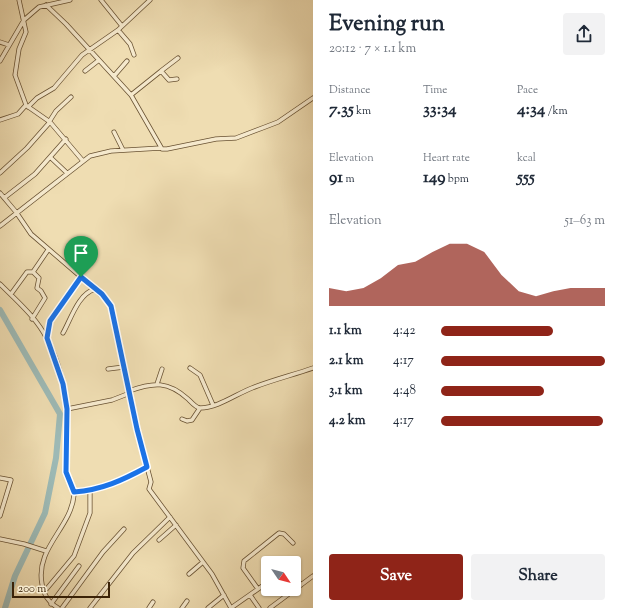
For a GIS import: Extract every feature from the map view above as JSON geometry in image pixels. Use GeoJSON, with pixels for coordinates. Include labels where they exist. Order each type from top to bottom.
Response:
{"type":"FeatureCollection","features":[{"type":"Feature","properties":{"kind":"street"},"geometry":{"type":"LineString","coordinates":[[19,0],[26,32],[22,41],[15,75],[27,106],[50,122],[83,160]]}},
{"type":"Feature","properties":{"kind":"street"},"geometry":{"type":"LineString","coordinates":[[0,61],[23,18],[36,9],[46,5],[70,0]]}},
{"type":"Feature","properties":{"kind":"street"},"geometry":{"type":"LineString","coordinates":[[101,0],[122,26]]}},
{"type":"Feature","properties":{"kind":"street"},"geometry":{"type":"LineString","coordinates":[[0,120],[18,114],[37,98],[55,87],[75,62],[118,30],[150,0]]}},
{"type":"Feature","properties":{"kind":"street"},"geometry":{"type":"LineString","coordinates":[[46,5],[66,24],[88,51],[99,60],[131,95],[161,148]]}},
{"type":"Feature","properties":{"kind":"street"},"geometry":{"type":"LineString","coordinates":[[118,30],[130,44],[134,55]]}},
{"type":"Feature","properties":{"kind":"street"},"geometry":{"type":"LineString","coordinates":[[12,39],[22,41]]}},
{"type":"Feature","properties":{"kind":"street"},"geometry":{"type":"LineString","coordinates":[[0,42],[9,45]]}},
{"type":"Feature","properties":{"kind":"street"},"geometry":{"type":"LineString","coordinates":[[131,95],[178,58]]}},
{"type":"Feature","properties":{"kind":"street"},"geometry":{"type":"LineString","coordinates":[[85,71],[99,60]]}},
{"type":"Feature","properties":{"kind":"street"},"geometry":{"type":"LineString","coordinates":[[114,76],[127,61]]}},
{"type":"Feature","properties":{"kind":"street"},"geometry":{"type":"LineString","coordinates":[[161,71],[169,80],[177,79]]}},
{"type":"Feature","properties":{"kind":"street"},"geometry":{"type":"LineString","coordinates":[[0,173],[50,122],[56,112],[71,97]]}},
{"type":"Feature","properties":{"kind":"street"},"geometry":{"type":"LineString","coordinates":[[0,226],[16,212],[43,194],[83,160],[96,154],[123,150],[168,149],[216,139],[236,138],[278,122],[313,98]]}},
{"type":"Feature","properties":{"kind":"street"},"geometry":{"type":"LineString","coordinates":[[114,132],[123,150]]}},
{"type":"Feature","properties":{"kind":"street"},"geometry":{"type":"LineString","coordinates":[[4,198],[35,174],[66,139]]}},
{"type":"Feature","properties":{"kind":"street"},"geometry":{"type":"LineString","coordinates":[[50,157],[67,173]]}},
{"type":"Feature","properties":{"kind":"street"},"geometry":{"type":"LineString","coordinates":[[0,193],[16,212],[27,230],[48,250],[95,289],[111,306],[129,392],[151,484],[150,490],[203,562],[232,607],[261,587]]}},
{"type":"Feature","properties":{"kind":"street"},"geometry":{"type":"LineString","coordinates":[[33,272],[48,250]]}},
{"type":"Feature","properties":{"kind":"street"},"geometry":{"type":"LineString","coordinates":[[11,294],[27,272],[33,272],[39,278],[37,288],[41,291],[44,298],[32,318]]}},
{"type":"Feature","properties":{"kind":"street"},"geometry":{"type":"LineString","coordinates":[[47,338],[50,321],[81,277]]}},
{"type":"Feature","properties":{"kind":"street"},"geometry":{"type":"LineString","coordinates":[[0,284],[32,318],[47,338],[63,384],[67,409],[66,472],[74,492],[69,510],[46,551],[40,572],[44,592],[51,604],[58,608]]}},
{"type":"Feature","properties":{"kind":"street"},"geometry":{"type":"LineString","coordinates":[[63,334],[82,299],[90,291],[95,289]]}},
{"type":"Feature","properties":{"kind":"street"},"geometry":{"type":"LineString","coordinates":[[108,369],[124,367]]}},
{"type":"Feature","properties":{"kind":"street"},"geometry":{"type":"LineString","coordinates":[[190,368],[200,375],[213,404]]}},
{"type":"Feature","properties":{"kind":"street"},"geometry":{"type":"LineString","coordinates":[[182,419],[187,421],[192,420],[200,408],[251,388],[313,368]]}},
{"type":"Feature","properties":{"kind":"street"},"geometry":{"type":"LineString","coordinates":[[157,384],[162,369]]}},
{"type":"Feature","properties":{"kind":"street"},"geometry":{"type":"LineString","coordinates":[[67,409],[112,400],[145,385],[157,384],[179,392],[200,408]]}},
{"type":"Feature","properties":{"kind":"street"},"geometry":{"type":"LineString","coordinates":[[74,492],[90,490],[119,482],[147,467]]}},
{"type":"Feature","properties":{"kind":"street"},"geometry":{"type":"LineString","coordinates":[[0,478],[11,480],[0,516]]}},
{"type":"Feature","properties":{"kind":"street"},"geometry":{"type":"LineString","coordinates":[[44,592],[74,556],[90,513],[90,490]]}},
{"type":"Feature","properties":{"kind":"street"},"geometry":{"type":"LineString","coordinates":[[90,608],[137,548],[170,518]]}},
{"type":"Feature","properties":{"kind":"street"},"geometry":{"type":"LineString","coordinates":[[159,540],[176,525]]}},
{"type":"Feature","properties":{"kind":"street"},"geometry":{"type":"LineString","coordinates":[[62,608],[106,548],[124,529]]}},
{"type":"Feature","properties":{"kind":"street"},"geometry":{"type":"LineString","coordinates":[[258,589],[243,568],[244,561],[279,533],[284,534],[293,544]]}},
{"type":"Feature","properties":{"kind":"street"},"geometry":{"type":"LineString","coordinates":[[0,539],[24,544],[46,551]]}},
{"type":"Feature","properties":{"kind":"street"},"geometry":{"type":"LineString","coordinates":[[189,574],[203,562]]}},
{"type":"Feature","properties":{"kind":"street"},"geometry":{"type":"LineString","coordinates":[[51,604],[79,566]]}},
{"type":"Feature","properties":{"kind":"street"},"geometry":{"type":"LineString","coordinates":[[301,585],[313,576]]}},
{"type":"Feature","properties":{"kind":"street"},"geometry":{"type":"LineString","coordinates":[[208,608],[224,595]]}},
{"type":"Feature","properties":{"kind":"street"},"geometry":{"type":"LineString","coordinates":[[250,595],[259,608]]}},
{"type":"Feature","properties":{"kind":"street"},"geometry":{"type":"LineString","coordinates":[[270,608],[286,596]]}},
{"type":"Feature","properties":{"kind":"street"},"geometry":{"type":"LineString","coordinates":[[182,608],[187,601]]}},
{"type":"Feature","properties":{"kind":"street"},"geometry":{"type":"LineString","coordinates":[[149,608],[153,602]]}},
{"type":"Feature","properties":{"kind":"waterway"},"geometry":{"type":"LineString","coordinates":[[0,310],[60,414],[56,458],[45,513],[15,576],[5,608]]}},
{"type":"Feature","properties":{"kind":"route"},"geometry":{"type":"LineString","coordinates":[[81,277],[102,294],[111,306],[141,448],[147,467],[119,482],[106,487],[82,492],[74,492],[66,472],[67,409],[63,384],[47,338],[50,321],[69,291],[81,277]]}}]}
